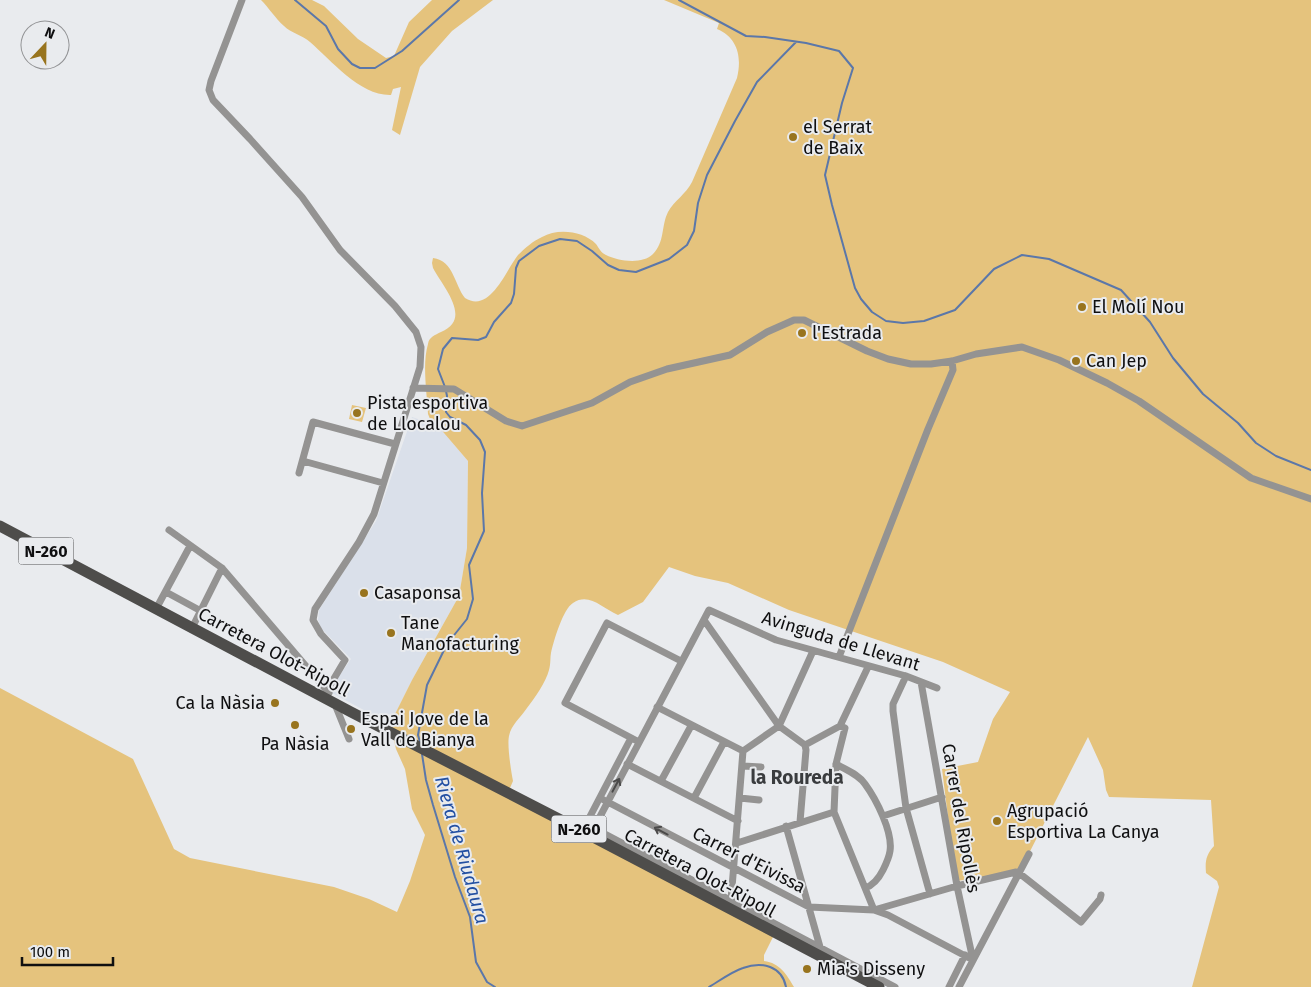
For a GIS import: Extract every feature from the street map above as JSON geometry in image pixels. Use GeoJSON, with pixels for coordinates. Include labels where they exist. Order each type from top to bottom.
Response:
{"type":"FeatureCollection","features":[{"type":"Feature","properties":{"kind":"main road","name":"Carretera Olot-Ripoll"},"geometry":{"type":"LineString","coordinates":[[0,526],[192,628],[324,693],[334,703],[392,733],[443,759],[585,825],[860,983],[879,987]]}},
{"type":"Feature","properties":{"kind":"street"},"geometry":{"type":"LineString","coordinates":[[169,530],[222,568],[324,693],[345,660],[321,634],[313,620],[315,609],[359,542],[374,514],[421,358],[421,347],[416,332],[395,306],[340,250],[302,197],[213,100],[210,90],[211,81],[242,0]]}},
{"type":"Feature","properties":{"kind":"street"},"geometry":{"type":"LineString","coordinates":[[413,388],[454,389],[506,421],[522,426],[592,403],[630,382],[667,369],[730,355],[767,332],[794,320],[804,320],[837,337],[888,359],[910,364],[952,361],[976,354],[1022,347],[1059,360],[1139,401],[1251,478],[1311,499]]}},
{"type":"Feature","properties":{"kind":"street"},"geometry":{"type":"LineString","coordinates":[[839,657],[953,370],[952,361]]}},
{"type":"Feature","properties":{"kind":"street"},"geometry":{"type":"LineString","coordinates":[[299,473],[313,422],[395,444]]}},
{"type":"Feature","properties":{"kind":"street"},"geometry":{"type":"LineString","coordinates":[[303,461],[383,483]]}},
{"type":"Feature","properties":{"kind":"street"},"geometry":{"type":"LineString","coordinates":[[156,609],[190,546]]}},
{"type":"Feature","properties":{"kind":"street"},"geometry":{"type":"LineString","coordinates":[[192,628],[222,568]]}},
{"type":"Feature","properties":{"kind":"street"},"geometry":{"type":"LineString","coordinates":[[166,592],[200,611]]}},
{"type":"Feature","properties":{"kind":"street","name":"Avinguda de Llevant"},"geometry":{"type":"LineString","coordinates":[[704,620],[710,610],[776,640],[906,676],[937,688]]}},
{"type":"Feature","properties":{"kind":"street"},"geometry":{"type":"LineString","coordinates":[[800,822],[805,745],[779,726],[704,620],[627,764],[585,825],[594,828],[895,987]]}},
{"type":"Feature","properties":{"kind":"street"},"geometry":{"type":"LineString","coordinates":[[639,742],[565,703],[607,622],[681,661]]}},
{"type":"Feature","properties":{"kind":"street"},"geometry":{"type":"LineString","coordinates":[[743,751],[779,726],[813,650]]}},
{"type":"Feature","properties":{"kind":"street"},"geometry":{"type":"LineString","coordinates":[[805,745],[840,726],[868,666]]}},
{"type":"Feature","properties":{"kind":"street"},"geometry":{"type":"LineString","coordinates":[[906,676],[893,704],[892,711],[906,808],[930,894]]}},
{"type":"Feature","properties":{"kind":"street","name":"Carrer del Ripollès"},"geometry":{"type":"LineString","coordinates":[[921,682],[957,886],[973,960]]}},
{"type":"Feature","properties":{"kind":"street"},"geometry":{"type":"LineString","coordinates":[[334,703],[349,739]]}},
{"type":"Feature","properties":{"kind":"street"},"geometry":{"type":"LineString","coordinates":[[657,707],[743,751]]}},
{"type":"Feature","properties":{"kind":"street"},"geometry":{"type":"LineString","coordinates":[[661,781],[691,726]]}},
{"type":"Feature","properties":{"kind":"street"},"geometry":{"type":"LineString","coordinates":[[840,726],[844,728],[844,733],[836,764],[834,812],[874,910],[957,886],[1016,872],[1081,922],[1100,899],[1101,895]]}},
{"type":"Feature","properties":{"kind":"street"},"geometry":{"type":"LineString","coordinates":[[594,828],[603,800],[631,738]]}},
{"type":"Feature","properties":{"kind":"street"},"geometry":{"type":"LineString","coordinates":[[694,798],[724,742]]}},
{"type":"Feature","properties":{"kind":"street"},"geometry":{"type":"LineString","coordinates":[[731,900],[735,870],[743,751]]}},
{"type":"Feature","properties":{"kind":"street"},"geometry":{"type":"LineString","coordinates":[[627,764],[738,821]]}},
{"type":"Feature","properties":{"kind":"street"},"geometry":{"type":"LineString","coordinates":[[836,764],[858,776],[865,784],[883,816],[889,835],[890,850],[881,874],[872,886],[865,888]]}},
{"type":"Feature","properties":{"kind":"street"},"geometry":{"type":"LineString","coordinates":[[743,766],[761,767]]}},
{"type":"Feature","properties":{"kind":"street"},"geometry":{"type":"LineString","coordinates":[[883,816],[942,797]]}},
{"type":"Feature","properties":{"kind":"street"},"geometry":{"type":"LineString","coordinates":[[740,798],[759,800]]}},
{"type":"Feature","properties":{"kind":"street","name":"Carrer d'Eivissa"},"geometry":{"type":"LineString","coordinates":[[603,800],[809,907],[874,910],[888,915],[973,960]]}},
{"type":"Feature","properties":{"kind":"street"},"geometry":{"type":"LineString","coordinates":[[736,842],[834,812]]}},
{"type":"Feature","properties":{"kind":"street"},"geometry":{"type":"LineString","coordinates":[[786,826],[820,947]]}},
{"type":"Feature","properties":{"kind":"street"},"geometry":{"type":"LineString","coordinates":[[959,987],[1030,854]]}},
{"type":"Feature","properties":{"kind":"street"},"geometry":{"type":"LineString","coordinates":[[949,987],[965,955]]}},
{"type":"Feature","properties":{"kind":"shaded area"},"geometry":{"type":"Polygon","coordinates":[[[261,0],[312,0],[324,6],[358,39],[386,58],[394,56],[409,22],[432,0],[493,0],[452,31],[420,67],[400,135],[392,130],[401,87],[393,89],[391,95],[379,94],[368,90],[347,76],[310,42],[284,26],[261,0]]]}},
{"type":"Feature","properties":{"kind":"shaded area"},"geometry":{"type":"Polygon","coordinates":[[[664,0],[1311,0],[1311,987],[1192,987],[1219,887],[1217,881],[1206,873],[1207,858],[1214,846],[1211,800],[1109,797],[1103,770],[1088,737],[1019,873],[956,881],[942,769],[978,762],[993,719],[1010,692],[943,662],[789,610],[728,583],[695,576],[669,567],[643,602],[618,615],[596,602],[585,599],[569,606],[562,618],[557,633],[551,653],[550,667],[545,680],[510,732],[509,752],[513,781],[510,788],[774,935],[764,955],[764,961],[779,967],[794,987],[0,987],[0,688],[133,759],[174,849],[190,858],[334,887],[369,899],[397,912],[410,881],[425,835],[412,809],[405,769],[396,749],[390,724],[412,680],[459,596],[467,548],[468,461],[430,419],[428,414],[425,369],[426,352],[433,336],[450,326],[455,319],[453,302],[433,268],[433,258],[440,260],[449,268],[465,298],[474,301],[482,300],[490,295],[518,255],[526,247],[555,232],[570,232],[584,236],[596,244],[604,254],[623,260],[643,260],[653,254],[661,239],[668,212],[692,182],[737,78],[739,63],[734,43],[717,29],[719,23],[664,0]]]}},
{"type":"Feature","properties":{"kind":"shaded area","name":"Pista esportiva de Llocalou"},"geometry":{"type":"Polygon","coordinates":[[[352,405],[366,408],[362,422],[349,419],[352,405]]]}},
{"type":"Feature","properties":{"kind":"shaded area"},"geometry":{"type":"Polygon","coordinates":[[[412,417],[438,426],[468,461],[467,548],[459,596],[412,680],[390,724],[332,693],[331,688],[351,659],[321,628],[318,620],[319,610],[376,521],[412,417]]]}},
{"type":"Feature","properties":{"kind":"waterway"},"geometry":{"type":"LineString","coordinates":[[295,0],[326,26],[338,49],[352,64],[360,68],[375,68],[402,51],[459,0]]}},
{"type":"Feature","properties":{"kind":"waterway"},"geometry":{"type":"LineString","coordinates":[[679,0],[746,36],[806,43],[839,51],[853,68],[842,103],[825,175],[855,288],[872,312],[886,321],[903,323],[924,321],[955,310],[994,269],[1022,255],[1049,259],[1121,290],[1150,322],[1173,358],[1203,394],[1238,423],[1256,443],[1276,456],[1311,470]]}},
{"type":"Feature","properties":{"kind":"waterway","name":"Riera de Riudaura"},"geometry":{"type":"LineString","coordinates":[[445,387],[438,369],[443,349],[452,338],[478,340],[486,337],[494,322],[511,303],[514,294],[516,268],[519,261],[539,246],[560,239],[577,241],[608,265],[619,270],[636,272],[669,259],[687,245],[694,231],[698,203],[707,175],[735,121],[757,82],[796,42]]}},
{"type":"Feature","properties":{"kind":"waterway","name":"Riera de Riudaura"},"geometry":{"type":"LineString","coordinates":[[420,742],[418,735],[427,685],[447,644],[467,619],[473,599],[469,565],[484,531],[482,493],[485,452],[480,440],[466,425],[450,417],[446,412],[446,391]]}},
{"type":"Feature","properties":{"kind":"waterway","name":"Riera de Riudaura"},"geometry":{"type":"LineString","coordinates":[[422,754],[426,780],[433,805],[455,877],[470,917],[476,962],[487,982],[495,987]]}},
{"type":"Feature","properties":{"kind":"waterway","name":"Riera de Riudaura"},"geometry":{"type":"LineString","coordinates":[[709,987],[739,969],[757,965],[764,965],[776,970],[784,980],[786,987]]}},
{"type":"Feature","properties":{"kind":"place","name":"el Serrat de Baix"},"geometry":{"type":"Point","coordinates":[793,137]}},
{"type":"Feature","properties":{"kind":"place","name":"El Molí Nou"},"geometry":{"type":"Point","coordinates":[1082,307]}},
{"type":"Feature","properties":{"kind":"place","name":"l'Estrada"},"geometry":{"type":"Point","coordinates":[802,333]}},
{"type":"Feature","properties":{"kind":"place","name":"Can Jep"},"geometry":{"type":"Point","coordinates":[1076,361]}},
{"type":"Feature","properties":{"kind":"place","name":"Pista esportiva de Llocalou"},"geometry":{"type":"Point","coordinates":[357,413]}},
{"type":"Feature","properties":{"kind":"place","name":"Casaponsa"},"geometry":{"type":"Point","coordinates":[364,593]}},
{"type":"Feature","properties":{"kind":"place","name":"Tane Manofacturing"},"geometry":{"type":"Point","coordinates":[391,633]}},
{"type":"Feature","properties":{"kind":"place","name":"Ca la Nàsia"},"geometry":{"type":"Point","coordinates":[275,703]}},
{"type":"Feature","properties":{"kind":"place","name":"Pa Nàsia"},"geometry":{"type":"Point","coordinates":[295,725]}},
{"type":"Feature","properties":{"kind":"place","name":"Espai Jove de la Vall de Bianya"},"geometry":{"type":"Point","coordinates":[351,729]}},
{"type":"Feature","properties":{"kind":"place","name":"Agrupació Esportiva La Canya"},"geometry":{"type":"Point","coordinates":[997,821]}},
{"type":"Feature","properties":{"kind":"place","name":"Mia's Disseny"},"geometry":{"type":"Point","coordinates":[807,969]}},
{"type":"Feature","properties":{"kind":"district","name":"la Roureda"},"geometry":{"type":"Point","coordinates":[797,777]}}]}
